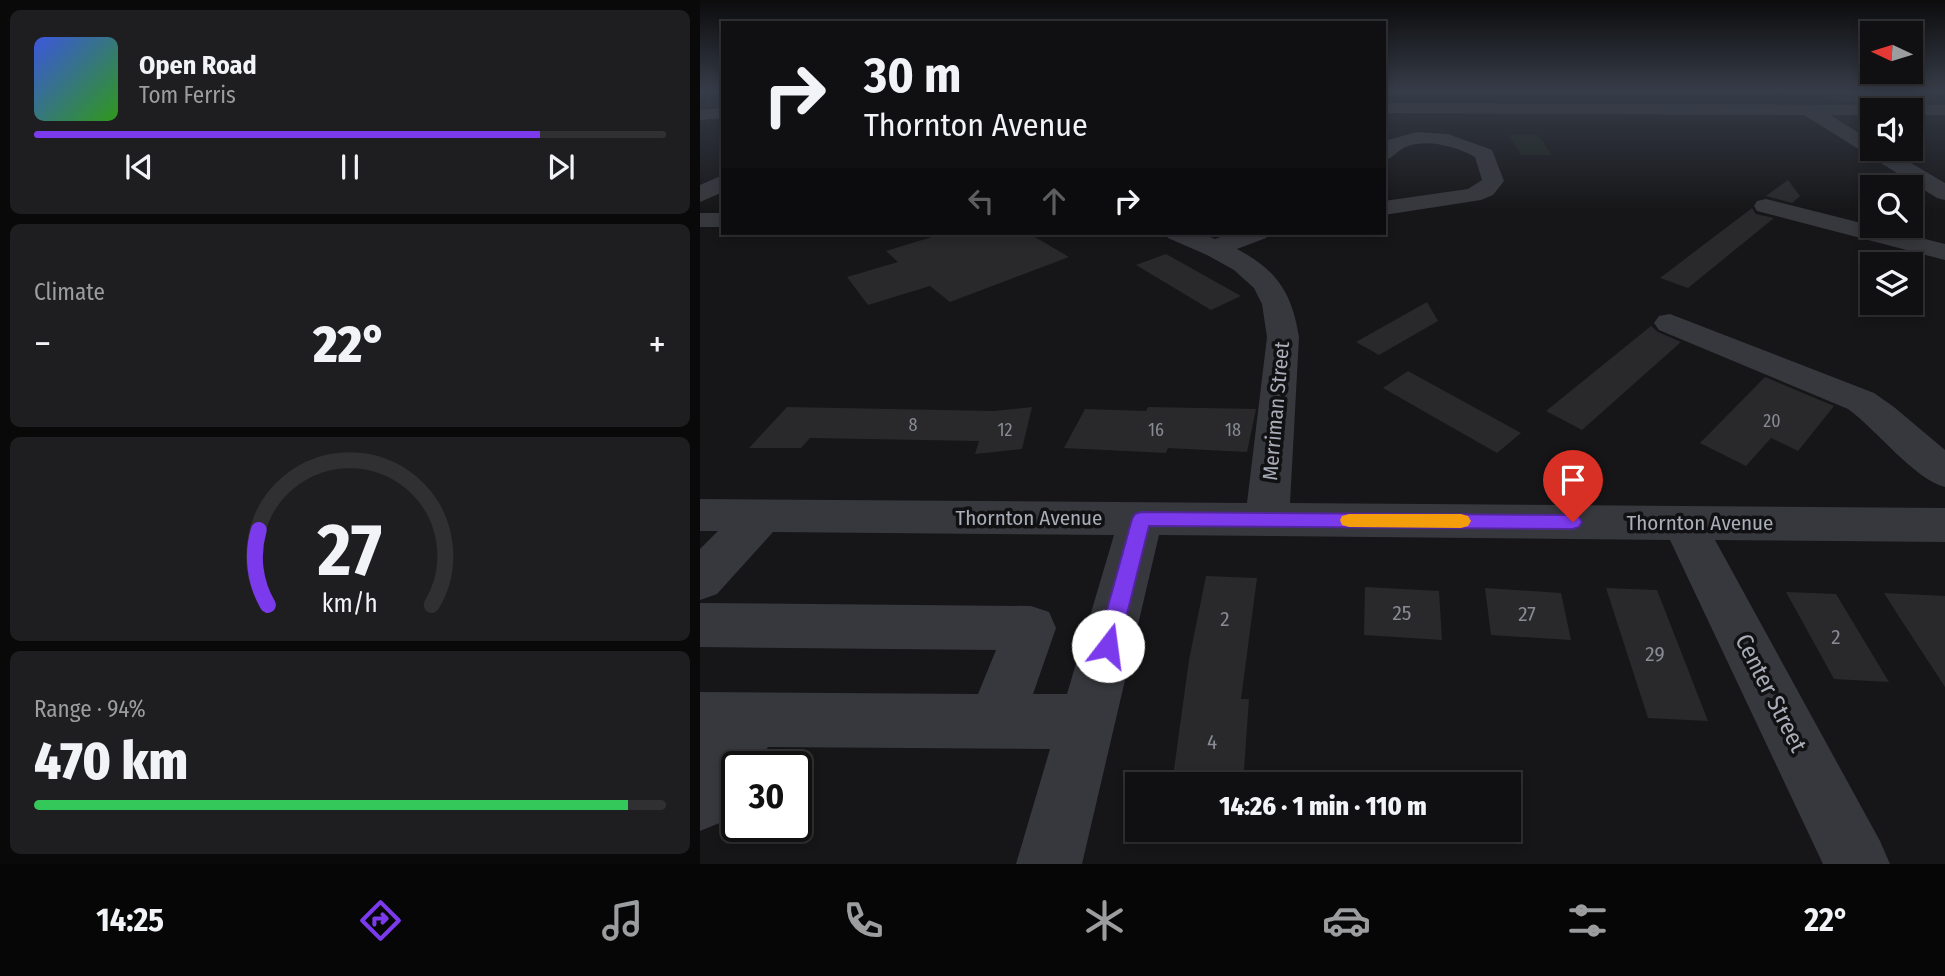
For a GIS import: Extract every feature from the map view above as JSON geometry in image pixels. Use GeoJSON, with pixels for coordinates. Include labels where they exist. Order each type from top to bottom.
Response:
{"type":"FeatureCollection","features":[{"type":"Feature","properties":{"kind":"street"},"geometry":{"type":"LineString","coordinates":[[1842,130],[1860,141]]}},
{"type":"Feature","properties":{"kind":"street"},"geometry":{"type":"LineString","coordinates":[[1386,208],[1473,195],[1493,181],[1485,154],[1472,146],[1452,140],[1390,151]]}},
{"type":"Feature","properties":{"kind":"street"},"geometry":{"type":"LineString","coordinates":[[1893,161],[1945,193]]}},
{"type":"Feature","properties":{"kind":"street"},"geometry":{"type":"LineString","coordinates":[[700,195],[721,182]]}},
{"type":"Feature","properties":{"kind":"street"},"geometry":{"type":"LineString","coordinates":[[1415,185],[1434,201]]}},
{"type":"Feature","properties":{"kind":"street"},"geometry":{"type":"LineString","coordinates":[[1766,206],[1945,252]]}},
{"type":"Feature","properties":{"kind":"street"},"geometry":{"type":"LineString","coordinates":[[700,220],[721,220]]}},
{"type":"Feature","properties":{"kind":"street","name":"Merriman Street"},"geometry":{"type":"LineString","coordinates":[[1183,235],[1216,247],[1254,273],[1272,292],[1280,312],[1283,337],[1267,520]]}},
{"type":"Feature","properties":{"kind":"street"},"geometry":{"type":"LineString","coordinates":[[1216,247],[1251,235]]}},
{"type":"Feature","properties":{"kind":"street"},"geometry":{"type":"LineString","coordinates":[[1670,323],[1861,401],[1881,415],[1945,473]]}},
{"type":"Feature","properties":{"kind":"street","name":"Thornton Avenue"},"geometry":{"type":"LineString","coordinates":[[700,515],[1945,525]]}},
{"type":"Feature","properties":{"kind":"street"},"geometry":{"type":"LineString","coordinates":[[700,580],[761,516]]}},
{"type":"Feature","properties":{"kind":"street"},"geometry":{"type":"LineString","coordinates":[[1049,864],[1141,519]]}},
{"type":"Feature","properties":{"kind":"street","name":"Center Street"},"geometry":{"type":"LineString","coordinates":[[1684,523],[1857,864]]}},
{"type":"Feature","properties":{"kind":"street"},"geometry":{"type":"LineString","coordinates":[[700,625],[1031,628],[995,722]]}},
{"type":"Feature","properties":{"kind":"street"},"geometry":{"type":"LineString","coordinates":[[700,800],[727,719],[1088,722]]}},
{"type":"Feature","properties":{"kind":"shaded area"},"geometry":{"type":"Polygon","coordinates":[[[1509,135],[1538,135],[1552,155],[1521,155],[1509,135]]]}},
{"type":"Feature","properties":{"kind":"building"},"geometry":{"type":"Polygon","coordinates":[[[1788,180],[1800,196],[1792,203],[1766,196],[1788,180]]]}},
{"type":"Feature","properties":{"kind":"building"},"geometry":{"type":"Polygon","coordinates":[[[1752,208],[1756,214],[1774,218],[1688,288],[1660,278],[1752,208]]]}},
{"type":"Feature","properties":{"kind":"building"},"geometry":{"type":"Polygon","coordinates":[[[938,235],[1031,235],[1069,257],[950,302],[930,286],[868,305],[847,277],[898,262],[886,251],[938,235]]]}},
{"type":"Feature","properties":{"kind":"building"},"geometry":{"type":"Polygon","coordinates":[[[1166,254],[1241,296],[1211,310],[1136,265],[1166,254]]]}},
{"type":"Feature","properties":{"kind":"building"},"geometry":{"type":"Polygon","coordinates":[[[1427,302],[1438,321],[1379,355],[1356,342],[1427,302]]]}},
{"type":"Feature","properties":{"kind":"building"},"geometry":{"type":"Polygon","coordinates":[[[1651,326],[1681,342],[1582,430],[1546,411],[1651,326]]]}},
{"type":"Feature","properties":{"kind":"building"},"geometry":{"type":"Polygon","coordinates":[[[1408,371],[1521,433],[1497,453],[1383,388],[1408,371]]]}},
{"type":"Feature","properties":{"kind":"building"},"geometry":{"type":"Polygon","coordinates":[[[1765,377],[1834,406],[1798,451],[1771,438],[1746,466],[1700,443],[1765,377]]]}},
{"type":"Feature","properties":{"kind":"building"},"geometry":{"type":"Polygon","coordinates":[[[787,407],[994,411],[1032,407],[1022,449],[975,454],[979,441],[810,438],[801,448],[749,448],[787,407]]]}},
{"type":"Feature","properties":{"kind":"building"},"geometry":{"type":"Polygon","coordinates":[[[1148,407],[1256,409],[1247,452],[1168,448],[1166,453],[1064,448],[1085,409],[1146,411],[1148,407]]]}},
{"type":"Feature","properties":{"kind":"building"},"geometry":{"type":"Polygon","coordinates":[[[1206,576],[1257,578],[1241,699],[1249,699],[1244,772],[1174,772],[1189,660],[1206,576]]]}},
{"type":"Feature","properties":{"kind":"building"},"geometry":{"type":"Polygon","coordinates":[[[1365,587],[1439,591],[1442,640],[1364,635],[1365,587]]]}},
{"type":"Feature","properties":{"kind":"building"},"geometry":{"type":"Polygon","coordinates":[[[1485,588],[1561,593],[1571,640],[1491,635],[1485,588]]]}},
{"type":"Feature","properties":{"kind":"building"},"geometry":{"type":"Polygon","coordinates":[[[1606,588],[1657,590],[1708,721],[1648,718],[1606,588]]]}},
{"type":"Feature","properties":{"kind":"building"},"geometry":{"type":"Polygon","coordinates":[[[1786,592],[1836,594],[1889,682],[1834,679],[1786,592]]]}},
{"type":"Feature","properties":{"kind":"building"},"geometry":{"type":"Polygon","coordinates":[[[1884,593],[1945,596],[1945,687],[1898,615],[1884,593]]]}},
{"type":"Feature","properties":{"kind":"slow traffic"},"geometry":{"type":"LineString","coordinates":[[1349,520],[1461,521]]}},
{"type":"Feature","properties":{"kind":"route"},"geometry":{"type":"LineString","coordinates":[[1108,646],[1141,519],[1573,522]]}}]}
